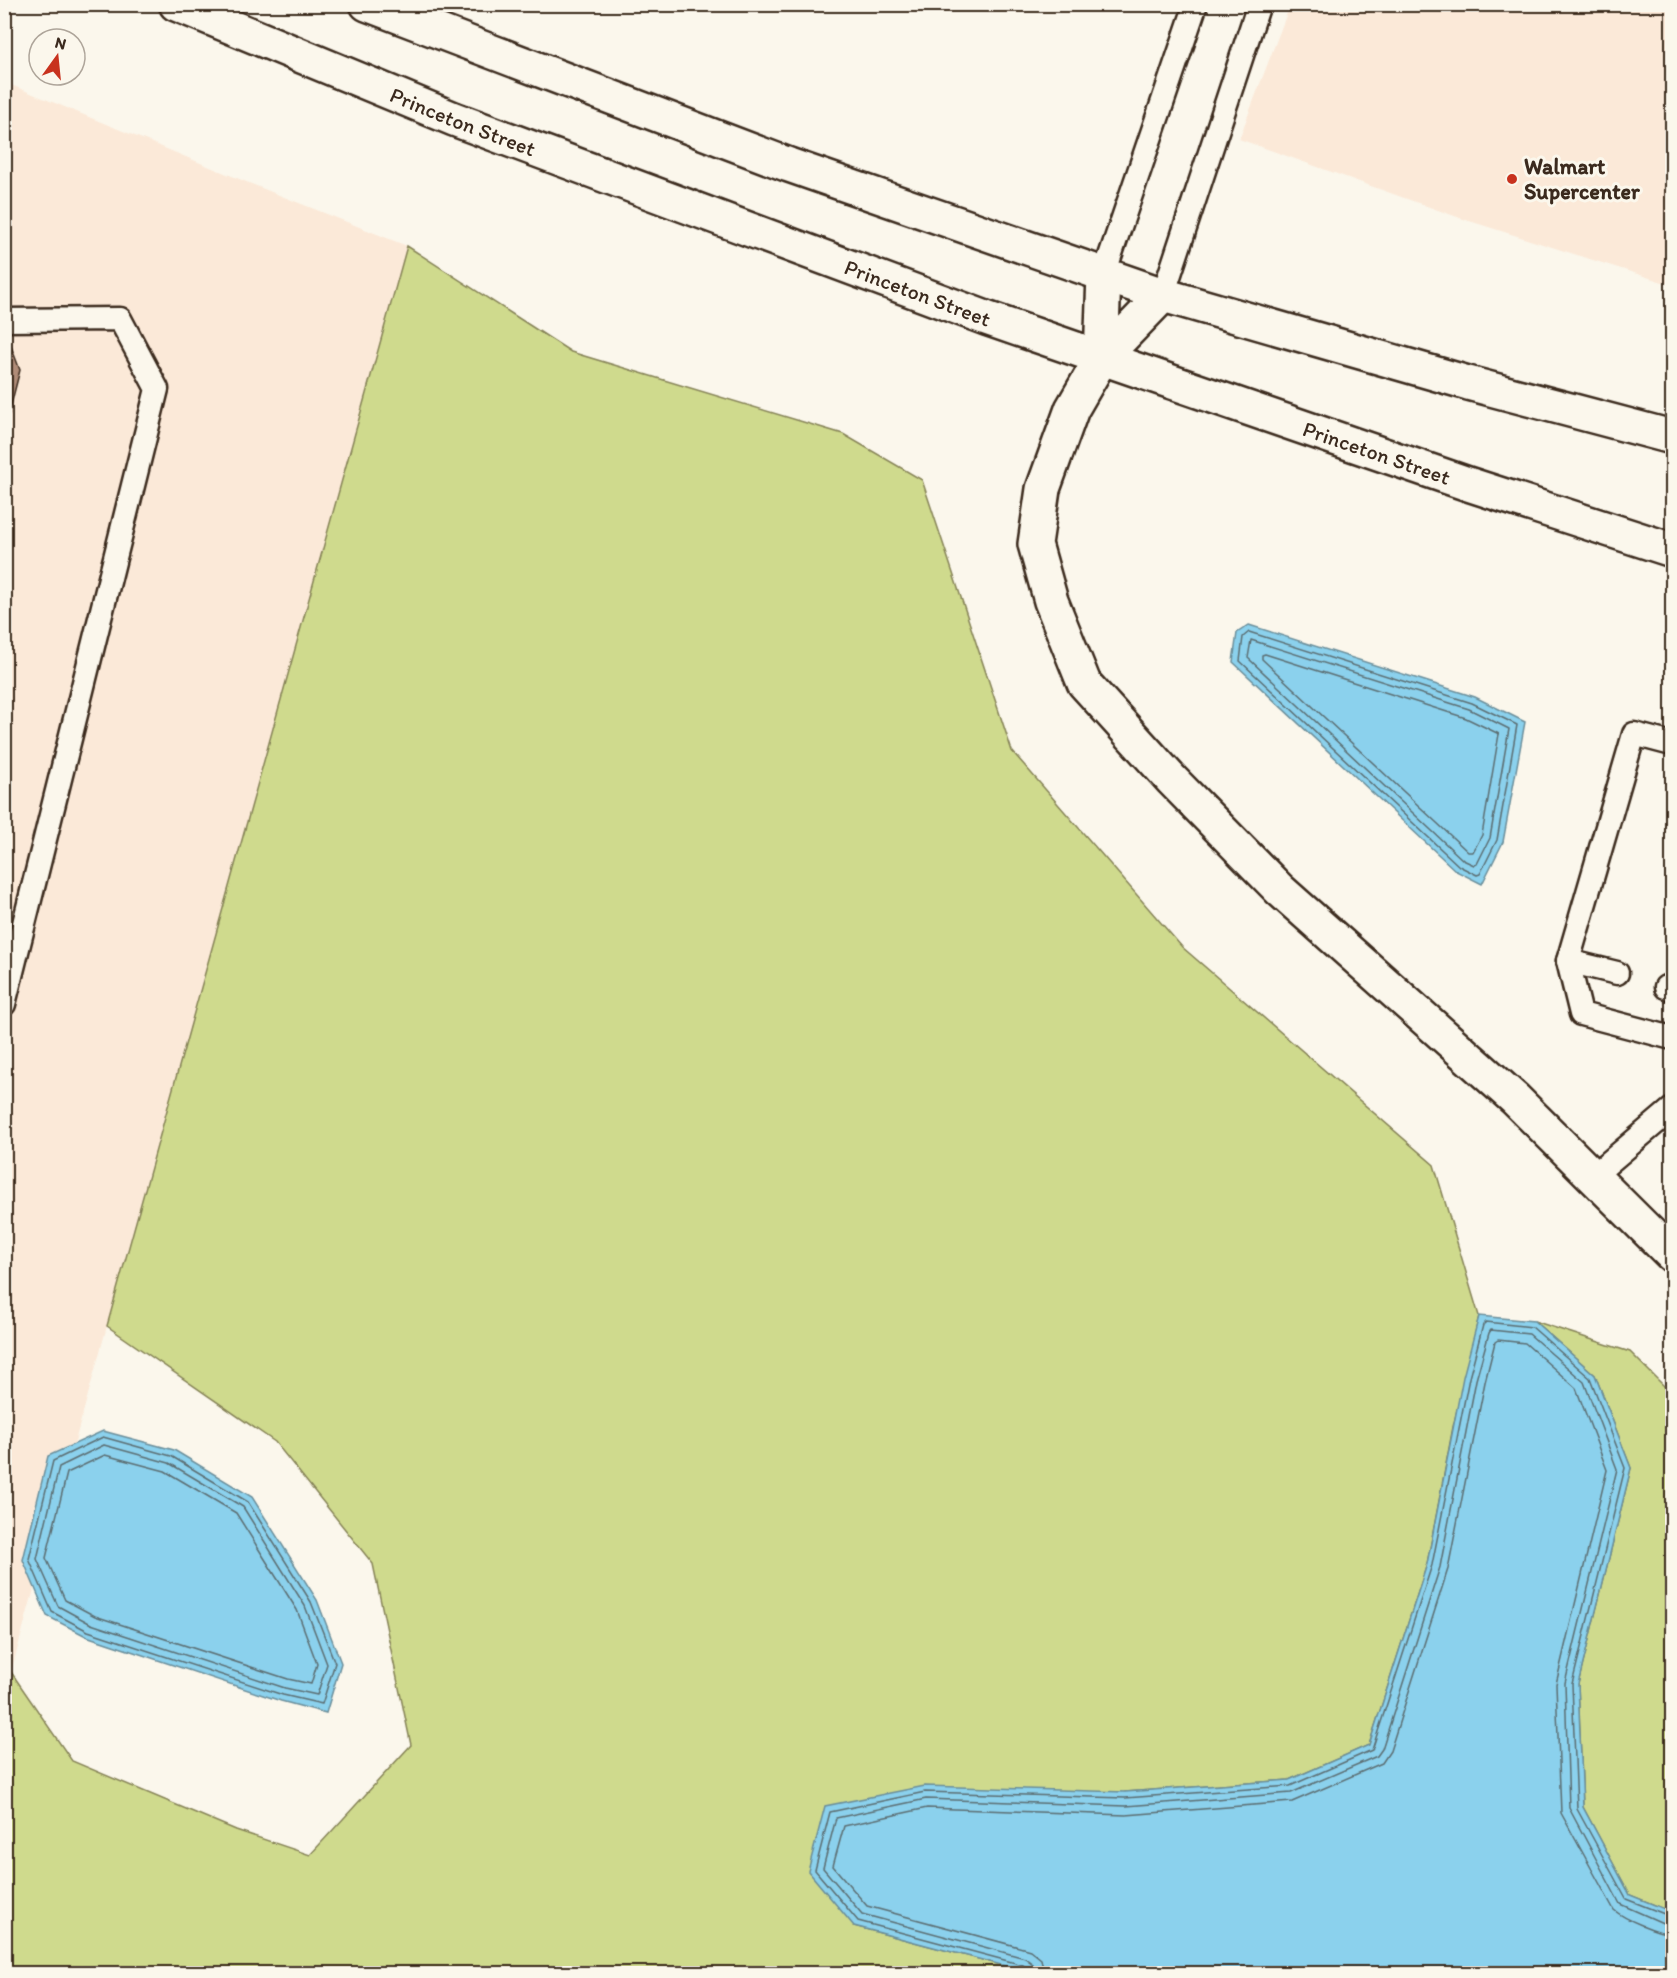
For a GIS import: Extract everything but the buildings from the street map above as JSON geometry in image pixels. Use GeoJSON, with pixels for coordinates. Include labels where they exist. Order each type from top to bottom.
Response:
{"type":"FeatureCollection","features":[{"type":"Feature","properties":{"kind":"main road","name":"Princeton Street"},"geometry":{"type":"LineString","coordinates":[[176,4],[463,123],[1101,359],[1468,484],[1672,550]]}},
{"type":"Feature","properties":{"kind":"main road"},"geometry":{"type":"LineString","coordinates":[[367,4],[789,165],[1162,295],[1457,380],[1672,437]]}},
{"type":"Feature","properties":{"kind":"main road"},"geometry":{"type":"LineString","coordinates":[[1101,359],[1104,274]]}},
{"type":"Feature","properties":{"kind":"main road"},"geometry":{"type":"LineString","coordinates":[[1162,295],[1101,359],[1072,409],[1043,489],[1035,544],[1051,600],[1084,683],[1172,780],[1280,890],[1515,1099],[1672,1256]]}},
{"type":"Feature","properties":{"kind":"lane"},"geometry":{"type":"LineString","coordinates":[[1104,274],[1196,4]]}},
{"type":"Feature","properties":{"kind":"lane"},"geometry":{"type":"LineString","coordinates":[[1162,295],[1259,4]]}},
{"type":"Feature","properties":{"kind":"lane"},"geometry":{"type":"LineString","coordinates":[[4,321],[120,320],[158,389],[4,1004]]}},
{"type":"Feature","properties":{"kind":"lane"},"geometry":{"type":"LineString","coordinates":[[1672,744],[1634,734],[1569,960],[1581,1014],[1672,1038]]}},
{"type":"Feature","properties":{"kind":"lane"},"geometry":{"type":"LineString","coordinates":[[1569,960],[1617,974]]}},
{"type":"Feature","properties":{"kind":"lane"},"geometry":{"type":"LineString","coordinates":[[1593,1176],[1672,1109]]}},
{"type":"Feature","properties":{"kind":"shaded area","name":"Walmart Supercenter"},"geometry":{"type":"Polygon","coordinates":[[[1290,5],[1672,5],[1672,285],[1463,219],[1239,139],[1290,5]]]}},
{"type":"Feature","properties":{"kind":"shaded area"},"geometry":{"type":"Polygon","coordinates":[[[4,82],[407,246],[11,1672],[4,1671],[4,82]]]}},
{"type":"Feature","properties":{"kind":"green space"},"geometry":{"type":"Polygon","coordinates":[[[407,246],[571,352],[843,434],[922,480],[1012,751],[1182,947],[1434,1165],[1479,1316],[1453,1427],[1427,1564],[1369,1745],[1289,1780],[1125,1792],[854,1926],[1032,1973],[5,1974],[5,1671],[11,1672],[72,1761],[236,1830],[310,1855],[411,1745],[373,1564],[275,1442],[107,1326],[407,246]]]}},
{"type":"Feature","properties":{"kind":"green space"},"geometry":{"type":"Polygon","coordinates":[[[1534,1321],[1630,1352],[1672,1394],[1672,1912],[1630,1895],[1583,1807],[1578,1684],[1631,1468],[1595,1375],[1534,1321]]]}},
{"type":"Feature","properties":{"kind":"water"},"geometry":{"type":"Polygon","coordinates":[[[1249,625],[1475,697],[1525,722],[1503,842],[1482,884],[1456,871],[1233,662],[1237,633],[1249,625]]]}},
{"type":"Feature","properties":{"kind":"water"},"geometry":{"type":"Polygon","coordinates":[[[1479,1316],[1534,1321],[1595,1375],[1631,1468],[1578,1684],[1583,1807],[1630,1895],[1672,1912],[1672,1973],[1032,1973],[854,1926],[808,1871],[825,1806],[925,1786],[1125,1792],[1289,1780],[1369,1745],[1427,1564],[1463,1377],[1479,1316]]]}},
{"type":"Feature","properties":{"kind":"water"},"geometry":{"type":"Polygon","coordinates":[[[103,1431],[174,1450],[252,1497],[317,1600],[341,1663],[326,1713],[281,1701],[86,1636],[47,1616],[23,1560],[48,1456],[103,1431]]]}},
{"type":"Feature","properties":{"kind":"place","name":"Walmart Supercenter"},"geometry":{"type":"Point","coordinates":[1512,179]}}]}
